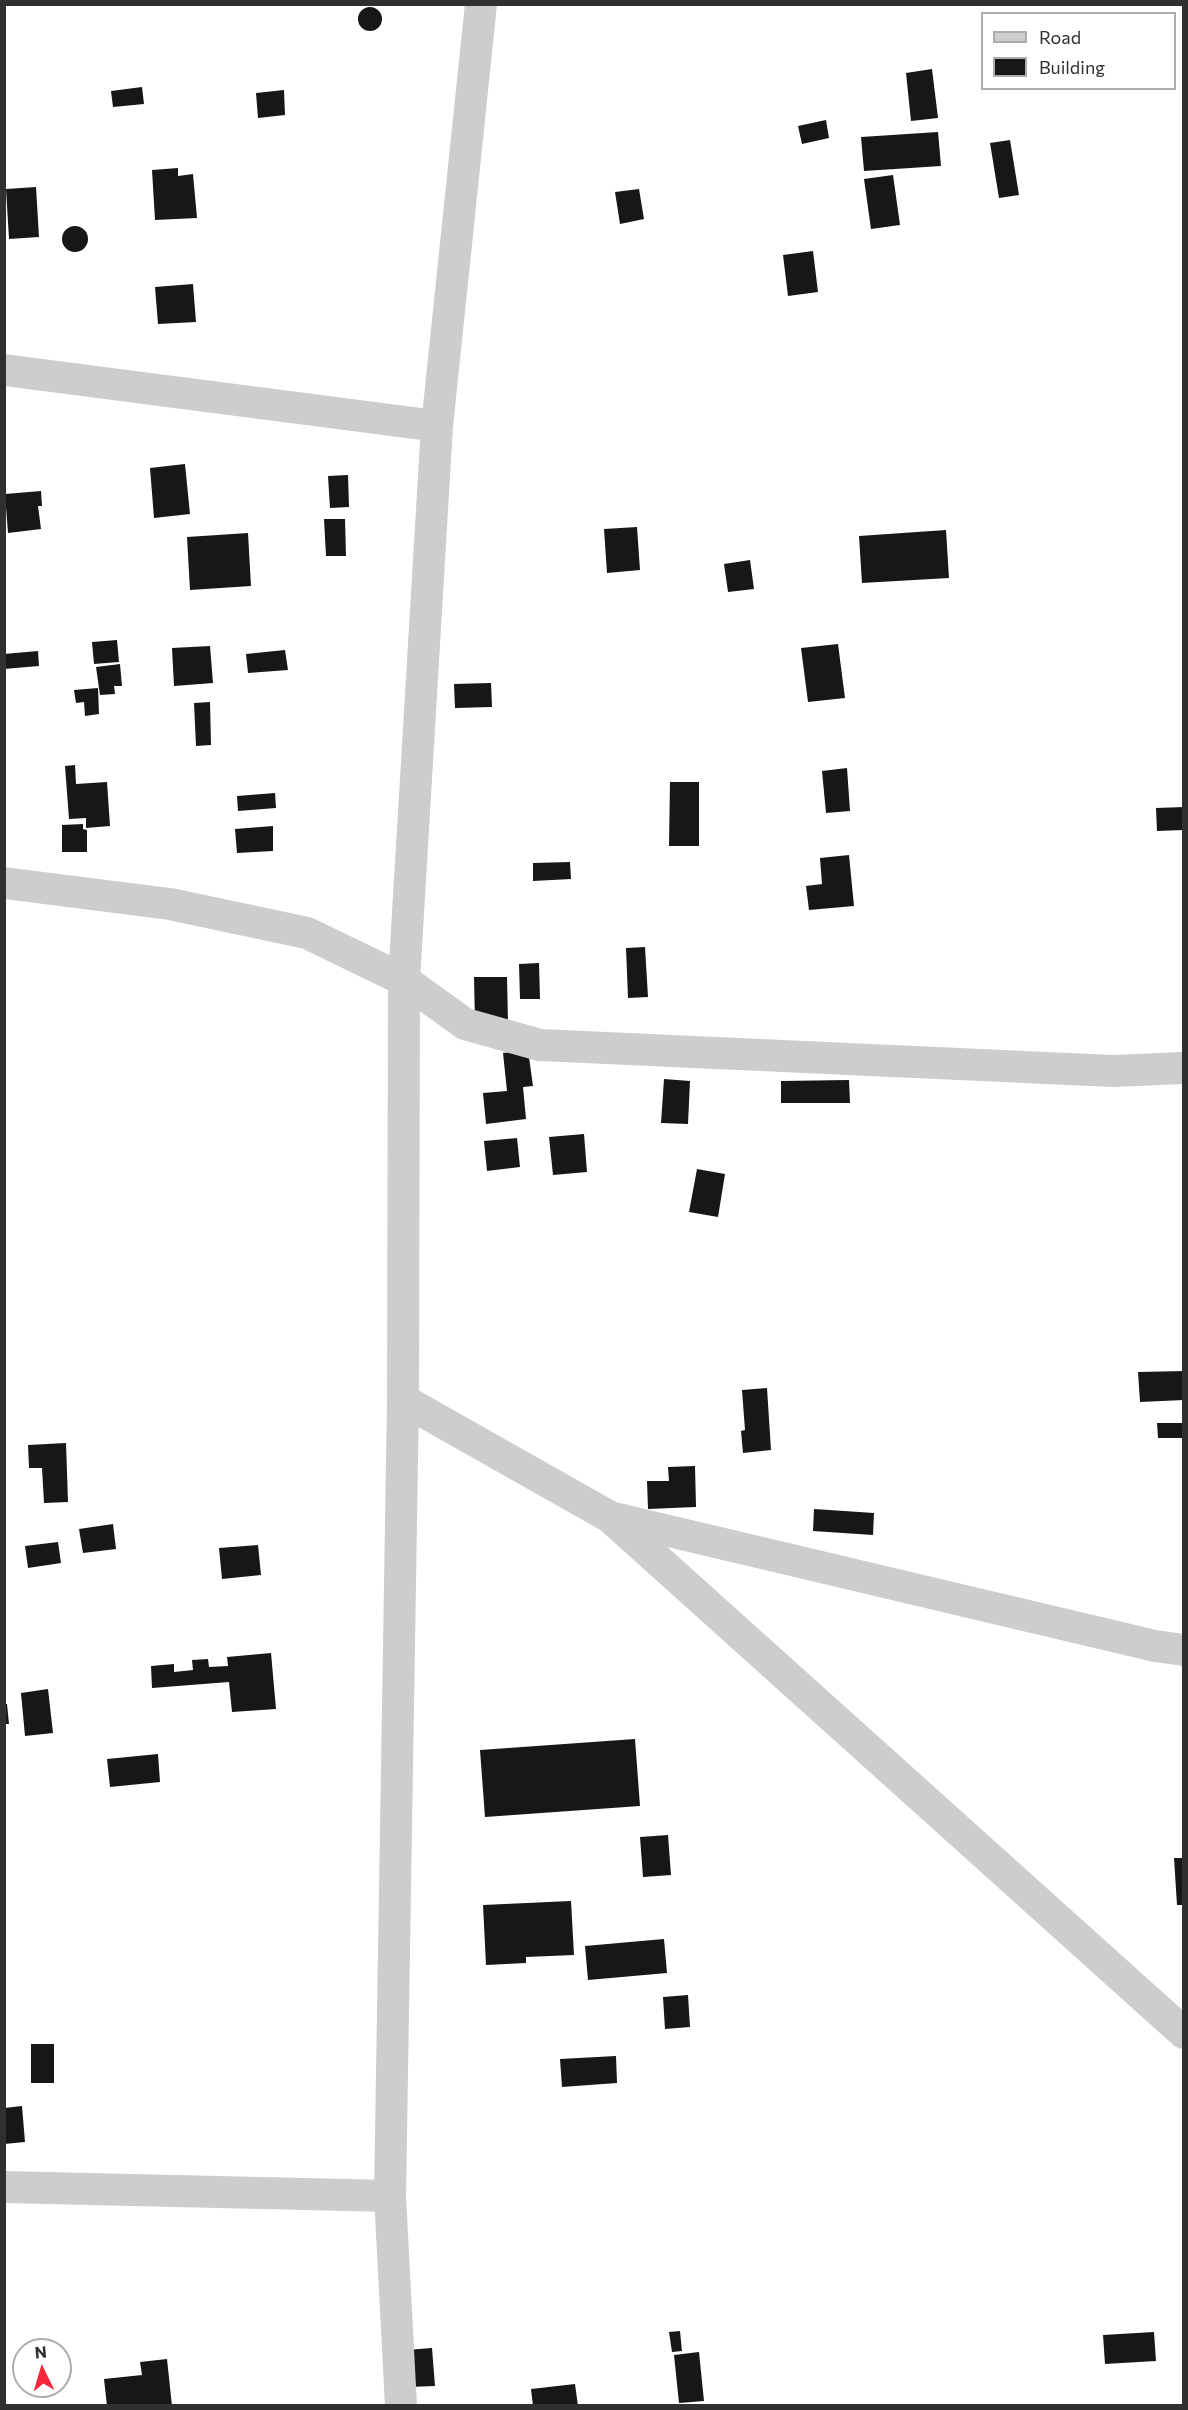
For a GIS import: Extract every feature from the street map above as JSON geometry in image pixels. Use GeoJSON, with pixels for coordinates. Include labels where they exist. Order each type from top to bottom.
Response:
{"type":"FeatureCollection","features":[{"type":"Feature","properties":{"kind":"street"},"geometry":{"type":"LineString","coordinates":[[401,2406],[390,2196],[403,1400],[404,980],[437,426],[481,4]]}},
{"type":"Feature","properties":{"kind":"street"},"geometry":{"type":"LineString","coordinates":[[4,370],[437,426]]}},
{"type":"Feature","properties":{"kind":"street"},"geometry":{"type":"LineString","coordinates":[[4,883],[170,904],[307,933],[404,980],[465,1024],[540,1045],[1113,1071],[1184,1068]]}},
{"type":"Feature","properties":{"kind":"street"},"geometry":{"type":"LineString","coordinates":[[403,1400],[610,1517],[1184,2033]]}},
{"type":"Feature","properties":{"kind":"street"},"geometry":{"type":"LineString","coordinates":[[610,1517],[1155,1646],[1184,1650]]}},
{"type":"Feature","properties":{"kind":"street"},"geometry":{"type":"LineString","coordinates":[[4,2187],[390,2196]]}},
{"type":"Feature","properties":{"kind":"building"},"geometry":{"type":"Polygon","coordinates":[[[370,7],[379,10],[382,19],[379,28],[370,31],[361,28],[358,19],[361,10],[370,7]]]}},
{"type":"Feature","properties":{"kind":"building"},"geometry":{"type":"Polygon","coordinates":[[[932,69],[938,118],[911,121],[906,73],[932,69]]]}},
{"type":"Feature","properties":{"kind":"building"},"geometry":{"type":"Polygon","coordinates":[[[142,87],[144,104],[113,107],[111,91],[142,87]]]}},
{"type":"Feature","properties":{"kind":"building"},"geometry":{"type":"Polygon","coordinates":[[[284,90],[285,115],[258,118],[256,93],[284,90]]]}},
{"type":"Feature","properties":{"kind":"building"},"geometry":{"type":"Polygon","coordinates":[[[826,120],[829,138],[802,144],[798,126],[826,120]]]}},
{"type":"Feature","properties":{"kind":"building"},"geometry":{"type":"Polygon","coordinates":[[[938,132],[941,166],[864,171],[861,137],[938,132]]]}},
{"type":"Feature","properties":{"kind":"building"},"geometry":{"type":"Polygon","coordinates":[[[1010,140],[1019,195],[999,198],[990,143],[1010,140]]]}},
{"type":"Feature","properties":{"kind":"building"},"geometry":{"type":"Polygon","coordinates":[[[178,168],[178,176],[193,174],[197,218],[155,220],[152,170],[178,168]]]}},
{"type":"Feature","properties":{"kind":"building"},"geometry":{"type":"Polygon","coordinates":[[[893,175],[900,225],[871,229],[864,179],[893,175]]]}},
{"type":"Feature","properties":{"kind":"building"},"geometry":{"type":"Polygon","coordinates":[[[36,187],[39,237],[9,239],[6,189],[36,187]]]}},
{"type":"Feature","properties":{"kind":"building"},"geometry":{"type":"Polygon","coordinates":[[[639,189],[644,219],[620,224],[615,192],[639,189]]]}},
{"type":"Feature","properties":{"kind":"building"},"geometry":{"type":"Polygon","coordinates":[[[75,226],[84,230],[88,239],[84,248],[75,252],[66,248],[62,239],[66,230],[75,226]]]}},
{"type":"Feature","properties":{"kind":"building"},"geometry":{"type":"Polygon","coordinates":[[[813,251],[818,292],[788,296],[783,255],[813,251]]]}},
{"type":"Feature","properties":{"kind":"building"},"geometry":{"type":"Polygon","coordinates":[[[193,284],[196,322],[158,324],[155,287],[193,284]]]}},
{"type":"Feature","properties":{"kind":"building"},"geometry":{"type":"Polygon","coordinates":[[[185,464],[190,514],[154,518],[150,468],[185,464]]]}},
{"type":"Feature","properties":{"kind":"building"},"geometry":{"type":"Polygon","coordinates":[[[348,475],[349,507],[330,508],[328,476],[348,475]]]}},
{"type":"Feature","properties":{"kind":"building"},"geometry":{"type":"Polygon","coordinates":[[[41,491],[42,506],[38,506],[41,529],[8,533],[5,494],[41,491]]]}},
{"type":"Feature","properties":{"kind":"building"},"geometry":{"type":"Polygon","coordinates":[[[324,519],[345,519],[346,556],[326,556],[324,519]]]}},
{"type":"Feature","properties":{"kind":"building"},"geometry":{"type":"Polygon","coordinates":[[[637,527],[640,570],[607,573],[604,529],[637,527]]]}},
{"type":"Feature","properties":{"kind":"building"},"geometry":{"type":"Polygon","coordinates":[[[946,530],[949,578],[862,583],[859,536],[946,530]]]}},
{"type":"Feature","properties":{"kind":"building"},"geometry":{"type":"Polygon","coordinates":[[[248,533],[251,586],[190,590],[187,537],[248,533]]]}},
{"type":"Feature","properties":{"kind":"building"},"geometry":{"type":"Polygon","coordinates":[[[750,560],[754,589],[728,592],[724,564],[750,560]]]}},
{"type":"Feature","properties":{"kind":"building"},"geometry":{"type":"Polygon","coordinates":[[[117,640],[119,662],[94,664],[92,642],[117,640]]]}},
{"type":"Feature","properties":{"kind":"building"},"geometry":{"type":"Polygon","coordinates":[[[838,644],[845,698],[808,702],[801,648],[838,644]]]}},
{"type":"Feature","properties":{"kind":"building"},"geometry":{"type":"Polygon","coordinates":[[[210,646],[213,683],[174,686],[172,648],[210,646]]]}},
{"type":"Feature","properties":{"kind":"building"},"geometry":{"type":"Polygon","coordinates":[[[285,650],[288,670],[248,673],[246,654],[285,650]]]}},
{"type":"Feature","properties":{"kind":"building"},"geometry":{"type":"Polygon","coordinates":[[[38,651],[39,666],[4,669],[4,654],[38,651]]]}},
{"type":"Feature","properties":{"kind":"building"},"geometry":{"type":"Polygon","coordinates":[[[120,664],[122,686],[114,686],[115,694],[100,695],[96,667],[120,664]]]}},
{"type":"Feature","properties":{"kind":"building"},"geometry":{"type":"Polygon","coordinates":[[[491,683],[492,707],[455,708],[454,684],[491,683]]]}},
{"type":"Feature","properties":{"kind":"building"},"geometry":{"type":"Polygon","coordinates":[[[98,688],[99,714],[85,716],[84,702],[76,703],[74,690],[98,688]]]}},
{"type":"Feature","properties":{"kind":"building"},"geometry":{"type":"Polygon","coordinates":[[[210,702],[211,745],[196,746],[194,703],[210,702]]]}},
{"type":"Feature","properties":{"kind":"building"},"geometry":{"type":"Polygon","coordinates":[[[75,765],[76,784],[107,782],[110,826],[86,828],[86,818],[69,819],[65,766],[75,765]]]}},
{"type":"Feature","properties":{"kind":"building"},"geometry":{"type":"Polygon","coordinates":[[[847,768],[850,811],[826,813],[822,771],[847,768]]]}},
{"type":"Feature","properties":{"kind":"building"},"geometry":{"type":"Polygon","coordinates":[[[670,782],[699,782],[699,846],[669,846],[670,782]]]}},
{"type":"Feature","properties":{"kind":"building"},"geometry":{"type":"Polygon","coordinates":[[[275,793],[276,808],[238,811],[237,796],[275,793]]]}},
{"type":"Feature","properties":{"kind":"building"},"geometry":{"type":"Polygon","coordinates":[[[1184,807],[1184,830],[1157,831],[1156,808],[1184,807]]]}},
{"type":"Feature","properties":{"kind":"building"},"geometry":{"type":"Polygon","coordinates":[[[83,824],[83,829],[87,830],[87,852],[62,852],[62,825],[83,824]]]}},
{"type":"Feature","properties":{"kind":"building"},"geometry":{"type":"Polygon","coordinates":[[[273,826],[273,851],[237,853],[235,829],[273,826]]]}},
{"type":"Feature","properties":{"kind":"building"},"geometry":{"type":"Polygon","coordinates":[[[849,855],[854,906],[809,910],[806,886],[822,884],[820,858],[849,855]]]}},
{"type":"Feature","properties":{"kind":"building"},"geometry":{"type":"Polygon","coordinates":[[[570,862],[571,879],[533,881],[533,863],[570,862]]]}},
{"type":"Feature","properties":{"kind":"building"},"geometry":{"type":"Polygon","coordinates":[[[645,947],[648,997],[628,998],[626,948],[645,947]]]}},
{"type":"Feature","properties":{"kind":"building"},"geometry":{"type":"Polygon","coordinates":[[[539,963],[540,999],[520,999],[519,964],[539,963]]]}},
{"type":"Feature","properties":{"kind":"building"},"geometry":{"type":"Polygon","coordinates":[[[474,977],[507,977],[508,1023],[475,1023],[474,977]]]}},
{"type":"Feature","properties":{"kind":"building"},"geometry":{"type":"Polygon","coordinates":[[[528,1050],[533,1086],[523,1087],[526,1119],[486,1124],[483,1093],[507,1091],[503,1053],[528,1050]]]}},
{"type":"Feature","properties":{"kind":"building"},"geometry":{"type":"Polygon","coordinates":[[[664,1079],[690,1081],[688,1124],[661,1123],[664,1079]]]}},
{"type":"Feature","properties":{"kind":"building"},"geometry":{"type":"Polygon","coordinates":[[[849,1080],[850,1103],[781,1103],[781,1081],[849,1080]]]}},
{"type":"Feature","properties":{"kind":"building"},"geometry":{"type":"Polygon","coordinates":[[[584,1134],[587,1172],[553,1175],[549,1137],[584,1134]]]}},
{"type":"Feature","properties":{"kind":"building"},"geometry":{"type":"Polygon","coordinates":[[[517,1138],[520,1167],[487,1171],[484,1141],[517,1138]]]}},
{"type":"Feature","properties":{"kind":"building"},"geometry":{"type":"Polygon","coordinates":[[[697,1169],[725,1174],[718,1217],[689,1212],[697,1169]]]}},
{"type":"Feature","properties":{"kind":"building"},"geometry":{"type":"Polygon","coordinates":[[[1184,1371],[1184,1400],[1140,1402],[1138,1372],[1184,1371]]]}},
{"type":"Feature","properties":{"kind":"building"},"geometry":{"type":"Polygon","coordinates":[[[767,1388],[771,1450],[743,1453],[741,1431],[745,1430],[742,1390],[767,1388]]]}},
{"type":"Feature","properties":{"kind":"building"},"geometry":{"type":"Polygon","coordinates":[[[1157,1423],[1184,1423],[1184,1438],[1158,1438],[1157,1423]]]}},
{"type":"Feature","properties":{"kind":"building"},"geometry":{"type":"Polygon","coordinates":[[[66,1443],[68,1502],[44,1503],[42,1468],[29,1468],[28,1445],[66,1443]]]}},
{"type":"Feature","properties":{"kind":"building"},"geometry":{"type":"Polygon","coordinates":[[[695,1466],[696,1507],[648,1509],[647,1481],[669,1481],[668,1467],[695,1466]]]}},
{"type":"Feature","properties":{"kind":"building"},"geometry":{"type":"Polygon","coordinates":[[[814,1509],[874,1513],[873,1535],[813,1531],[814,1509]]]}},
{"type":"Feature","properties":{"kind":"building"},"geometry":{"type":"Polygon","coordinates":[[[113,1524],[116,1549],[83,1553],[79,1529],[113,1524]]]}},
{"type":"Feature","properties":{"kind":"building"},"geometry":{"type":"Polygon","coordinates":[[[58,1542],[61,1563],[28,1568],[25,1546],[58,1542]]]}},
{"type":"Feature","properties":{"kind":"building"},"geometry":{"type":"Polygon","coordinates":[[[258,1545],[261,1575],[222,1579],[219,1548],[258,1545]]]}},
{"type":"Feature","properties":{"kind":"building"},"geometry":{"type":"Polygon","coordinates":[[[271,1653],[276,1709],[232,1712],[229,1682],[152,1688],[151,1666],[174,1664],[174,1672],[193,1670],[192,1660],[208,1659],[209,1667],[228,1666],[227,1657],[271,1653]]]}},
{"type":"Feature","properties":{"kind":"building"},"geometry":{"type":"Polygon","coordinates":[[[48,1689],[53,1733],[25,1736],[21,1693],[48,1689]]]}},
{"type":"Feature","properties":{"kind":"building"},"geometry":{"type":"Polygon","coordinates":[[[4,1704],[7,1704],[9,1724],[4,1724],[4,1704]]]}},
{"type":"Feature","properties":{"kind":"building"},"geometry":{"type":"Polygon","coordinates":[[[635,1739],[640,1806],[485,1817],[480,1750],[635,1739]]]}},
{"type":"Feature","properties":{"kind":"building"},"geometry":{"type":"Polygon","coordinates":[[[158,1754],[160,1782],[110,1787],[107,1759],[158,1754]]]}},
{"type":"Feature","properties":{"kind":"building"},"geometry":{"type":"Polygon","coordinates":[[[668,1835],[671,1875],[643,1877],[640,1837],[668,1835]]]}},
{"type":"Feature","properties":{"kind":"building"},"geometry":{"type":"Polygon","coordinates":[[[1174,1858],[1184,1858],[1184,1905],[1177,1905],[1174,1858]]]}},
{"type":"Feature","properties":{"kind":"building"},"geometry":{"type":"Polygon","coordinates":[[[571,1901],[574,1955],[526,1957],[526,1963],[486,1965],[483,1905],[571,1901]]]}},
{"type":"Feature","properties":{"kind":"building"},"geometry":{"type":"Polygon","coordinates":[[[664,1939],[667,1973],[588,1980],[585,1946],[664,1939]]]}},
{"type":"Feature","properties":{"kind":"building"},"geometry":{"type":"Polygon","coordinates":[[[688,1995],[690,2027],[665,2029],[663,1997],[688,1995]]]}},
{"type":"Feature","properties":{"kind":"building"},"geometry":{"type":"Polygon","coordinates":[[[31,2044],[54,2044],[54,2083],[31,2083],[31,2044]]]}},
{"type":"Feature","properties":{"kind":"building"},"geometry":{"type":"Polygon","coordinates":[[[616,2056],[617,2083],[562,2087],[560,2059],[616,2056]]]}},
{"type":"Feature","properties":{"kind":"building"},"geometry":{"type":"Polygon","coordinates":[[[22,2106],[25,2142],[4,2144],[4,2108],[22,2106]]]}},
{"type":"Feature","properties":{"kind":"building"},"geometry":{"type":"Polygon","coordinates":[[[680,2331],[682,2351],[672,2352],[669,2332],[680,2331]]]}},
{"type":"Feature","properties":{"kind":"building"},"geometry":{"type":"Polygon","coordinates":[[[1154,2332],[1156,2361],[1105,2364],[1103,2335],[1154,2332]]]}},
{"type":"Feature","properties":{"kind":"building"},"geometry":{"type":"Polygon","coordinates":[[[432,2348],[435,2386],[408,2387],[406,2350],[432,2348]]]}},
{"type":"Feature","properties":{"kind":"building"},"geometry":{"type":"Polygon","coordinates":[[[699,2352],[704,2401],[679,2403],[674,2355],[699,2352]]]}},
{"type":"Feature","properties":{"kind":"building"},"geometry":{"type":"Polygon","coordinates":[[[167,2359],[172,2406],[107,2406],[104,2379],[142,2375],[140,2362],[167,2359]]]}},
{"type":"Feature","properties":{"kind":"building"},"geometry":{"type":"Polygon","coordinates":[[[575,2384],[578,2406],[533,2406],[531,2389],[575,2384]]]}}]}
